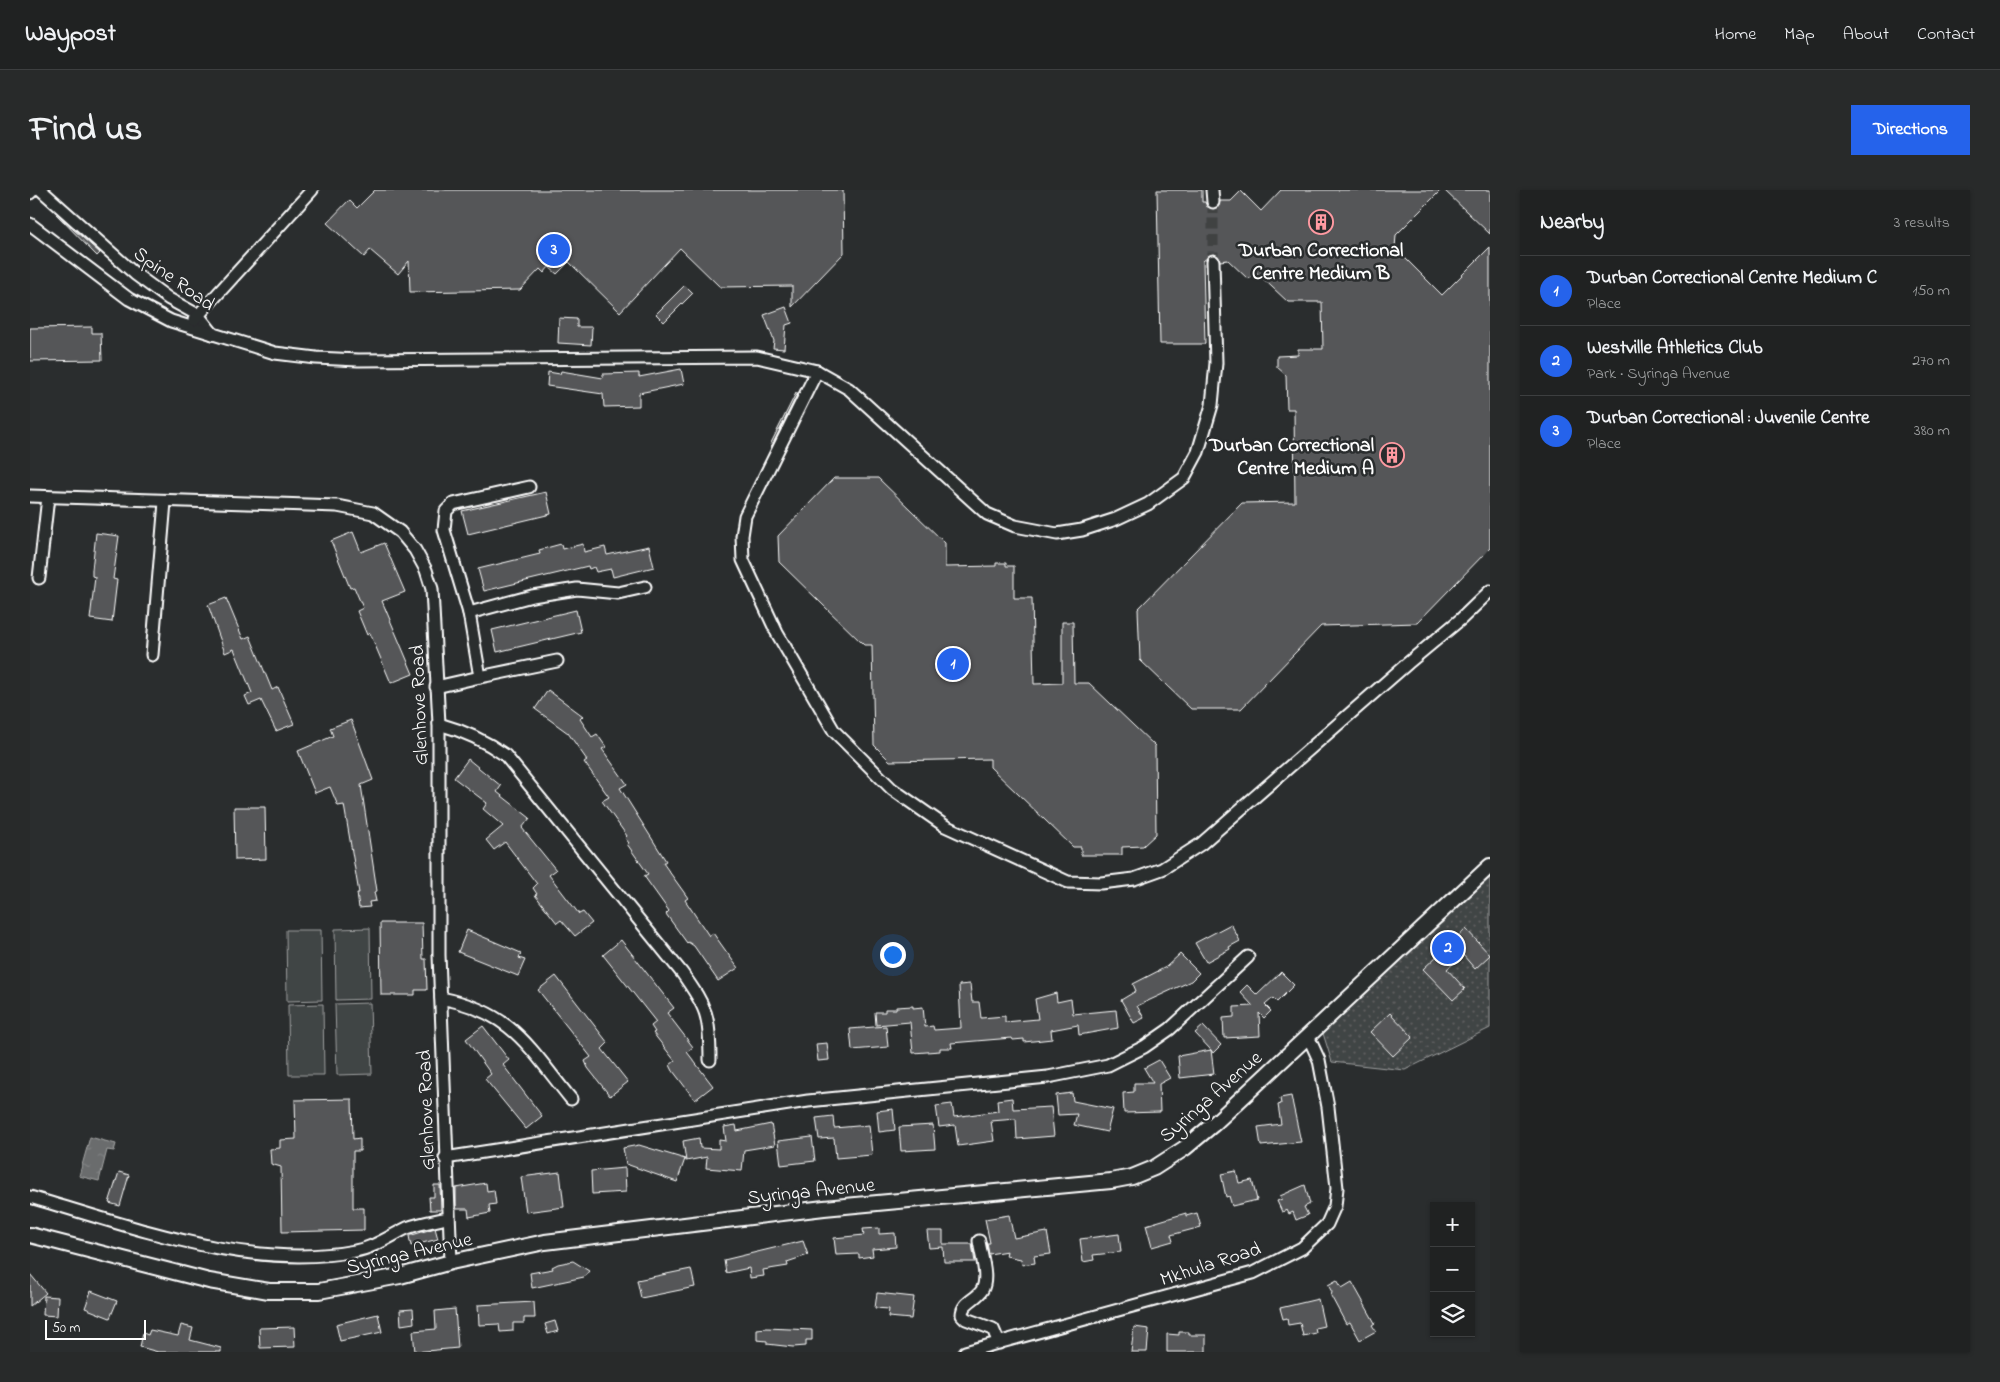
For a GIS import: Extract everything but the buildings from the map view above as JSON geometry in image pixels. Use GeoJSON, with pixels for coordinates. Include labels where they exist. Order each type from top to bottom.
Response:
{"type":"FeatureCollection","features":[{"type":"Feature","properties":{"kind":"street"},"geometry":{"type":"LineString","coordinates":[[30,193],[33,190]]}},
{"type":"Feature","properties":{"kind":"street","name":"Spine Road"},"geometry":{"type":"LineString","coordinates":[[41,190],[135,274],[169,299],[198,315],[213,334]]}},
{"type":"Feature","properties":{"kind":"street"},"geometry":{"type":"LineString","coordinates":[[188,327],[312,190]]}},
{"type":"Feature","properties":{"kind":"street","name":"Spine Road"},"geometry":{"type":"LineString","coordinates":[[30,224],[129,299],[171,321],[213,334]]}},
{"type":"Feature","properties":{"kind":"street"},"geometry":{"type":"LineString","coordinates":[[213,334],[275,353],[316,358],[358,360],[757,357],[817,371],[849,389],[986,514],[1015,526],[1057,534],[1082,530],[1116,519],[1148,504],[1184,478],[1198,452],[1212,405],[1216,363],[1213,261]]}},
{"type":"Feature","properties":{"kind":"street"},"geometry":{"type":"LineString","coordinates":[[817,371],[745,516],[742,536],[743,560],[757,594],[816,704],[834,731],[892,789],[945,826],[1068,882],[1101,883],[1134,880],[1162,869],[1201,844],[1408,662],[1462,619],[1490,591]]}},
{"type":"Feature","properties":{"kind":"street"},"geometry":{"type":"LineString","coordinates":[[480,677],[469,613],[444,530],[446,511],[453,504],[529,486]]}},
{"type":"Feature","properties":{"kind":"street","name":"Glenhove Road"},"geometry":{"type":"LineString","coordinates":[[30,496],[165,502],[337,506],[373,513],[400,532],[415,550],[426,570],[432,589],[439,724],[441,998],[450,1262]]}},
{"type":"Feature","properties":{"kind":"street"},"geometry":{"type":"LineString","coordinates":[[39,578],[48,497]]}},
{"type":"Feature","properties":{"kind":"street"},"geometry":{"type":"LineString","coordinates":[[152,655],[165,502]]}},
{"type":"Feature","properties":{"kind":"street"},"geometry":{"type":"LineString","coordinates":[[469,613],[532,596],[577,589],[618,593],[646,587]]}},
{"type":"Feature","properties":{"kind":"street"},"geometry":{"type":"LineString","coordinates":[[436,687],[557,661]]}},
{"type":"Feature","properties":{"kind":"street"},"geometry":{"type":"LineString","coordinates":[[439,724],[466,732],[505,755],[682,973],[701,999],[708,1015],[710,1060]]}},
{"type":"Feature","properties":{"kind":"street","name":"Syringa Avenue"},"geometry":{"type":"LineString","coordinates":[[30,1235],[209,1281],[269,1291],[319,1291],[350,1286],[545,1242],[678,1224],[824,1208],[1036,1190],[1132,1177],[1154,1168],[1186,1148],[1490,866]]}},
{"type":"Feature","properties":{"kind":"street"},"geometry":{"type":"LineString","coordinates":[[445,1158],[808,1101],[1048,1077],[1108,1064],[1144,1046],[1170,1029],[1248,957]]}},
{"type":"Feature","properties":{"kind":"street"},"geometry":{"type":"LineString","coordinates":[[441,998],[478,1008],[509,1026],[571,1099]]}},
{"type":"Feature","properties":{"kind":"street","name":"Mkhula Road"},"geometry":{"type":"LineString","coordinates":[[965,1352],[1253,1273],[1302,1248],[1327,1224],[1335,1206],[1337,1188],[1319,1060],[1308,1036]]}},
{"type":"Feature","properties":{"kind":"street"},"geometry":{"type":"LineString","coordinates":[[30,1197],[167,1236],[265,1256],[307,1256],[356,1251],[377,1244],[410,1227],[447,1218]]}},
{"type":"Feature","properties":{"kind":"street"},"geometry":{"type":"LineString","coordinates":[[979,1242],[984,1284],[981,1291],[964,1306],[962,1315],[966,1319],[994,1329],[999,1343]]}},
{"type":"Feature","properties":{"kind":"shaded area"},"geometry":{"type":"Polygon","coordinates":[[[1490,868],[1490,1028],[1405,1070],[1332,1062],[1321,1027],[1490,868]]]}},
{"type":"Feature","properties":{"kind":"shaded area"},"geometry":{"type":"Polygon","coordinates":[[[370,928],[371,999],[336,1000],[335,929],[370,928]]]}},
{"type":"Feature","properties":{"kind":"shaded area"},"geometry":{"type":"Polygon","coordinates":[[[286,930],[321,930],[322,1000],[287,1001],[286,930]]]}},
{"type":"Feature","properties":{"kind":"shaded area"},"geometry":{"type":"Polygon","coordinates":[[[370,1003],[372,1074],[337,1075],[335,1004],[370,1003]]]}},
{"type":"Feature","properties":{"kind":"shaded area"},"geometry":{"type":"Polygon","coordinates":[[[323,1004],[324,1075],[289,1075],[288,1005],[323,1004]]]}},
{"type":"Feature","properties":{"kind":"water"},"geometry":{"type":"Polygon","coordinates":[[[90,1137],[116,1144],[114,1151],[107,1150],[99,1181],[79,1176],[90,1137]]]}},
{"type":"Feature","properties":{"kind":"tunnel"},"geometry":{"type":"LineString","coordinates":[[1213,202],[1213,261]]}},
{"type":"Feature","properties":{"kind":"place","name":"Durban Correctional Centre Medium B"},"geometry":{"type":"Point","coordinates":[1321,222]}},
{"type":"Feature","properties":{"kind":"place","name":"Durban Correctional : Juvenile Centre"},"geometry":{"type":"Point","coordinates":[554,250]}},
{"type":"Feature","properties":{"kind":"place","name":"Durban Correctional Centre Medium A"},"geometry":{"type":"Point","coordinates":[1392,455]}},
{"type":"Feature","properties":{"kind":"place","name":"Durban Correctional Centre Medium C"},"geometry":{"type":"Point","coordinates":[953,664]}},
{"type":"Feature","properties":{"kind":"place","name":"Westville Athletics Club"},"geometry":{"type":"Point","coordinates":[1448,948]}}]}
